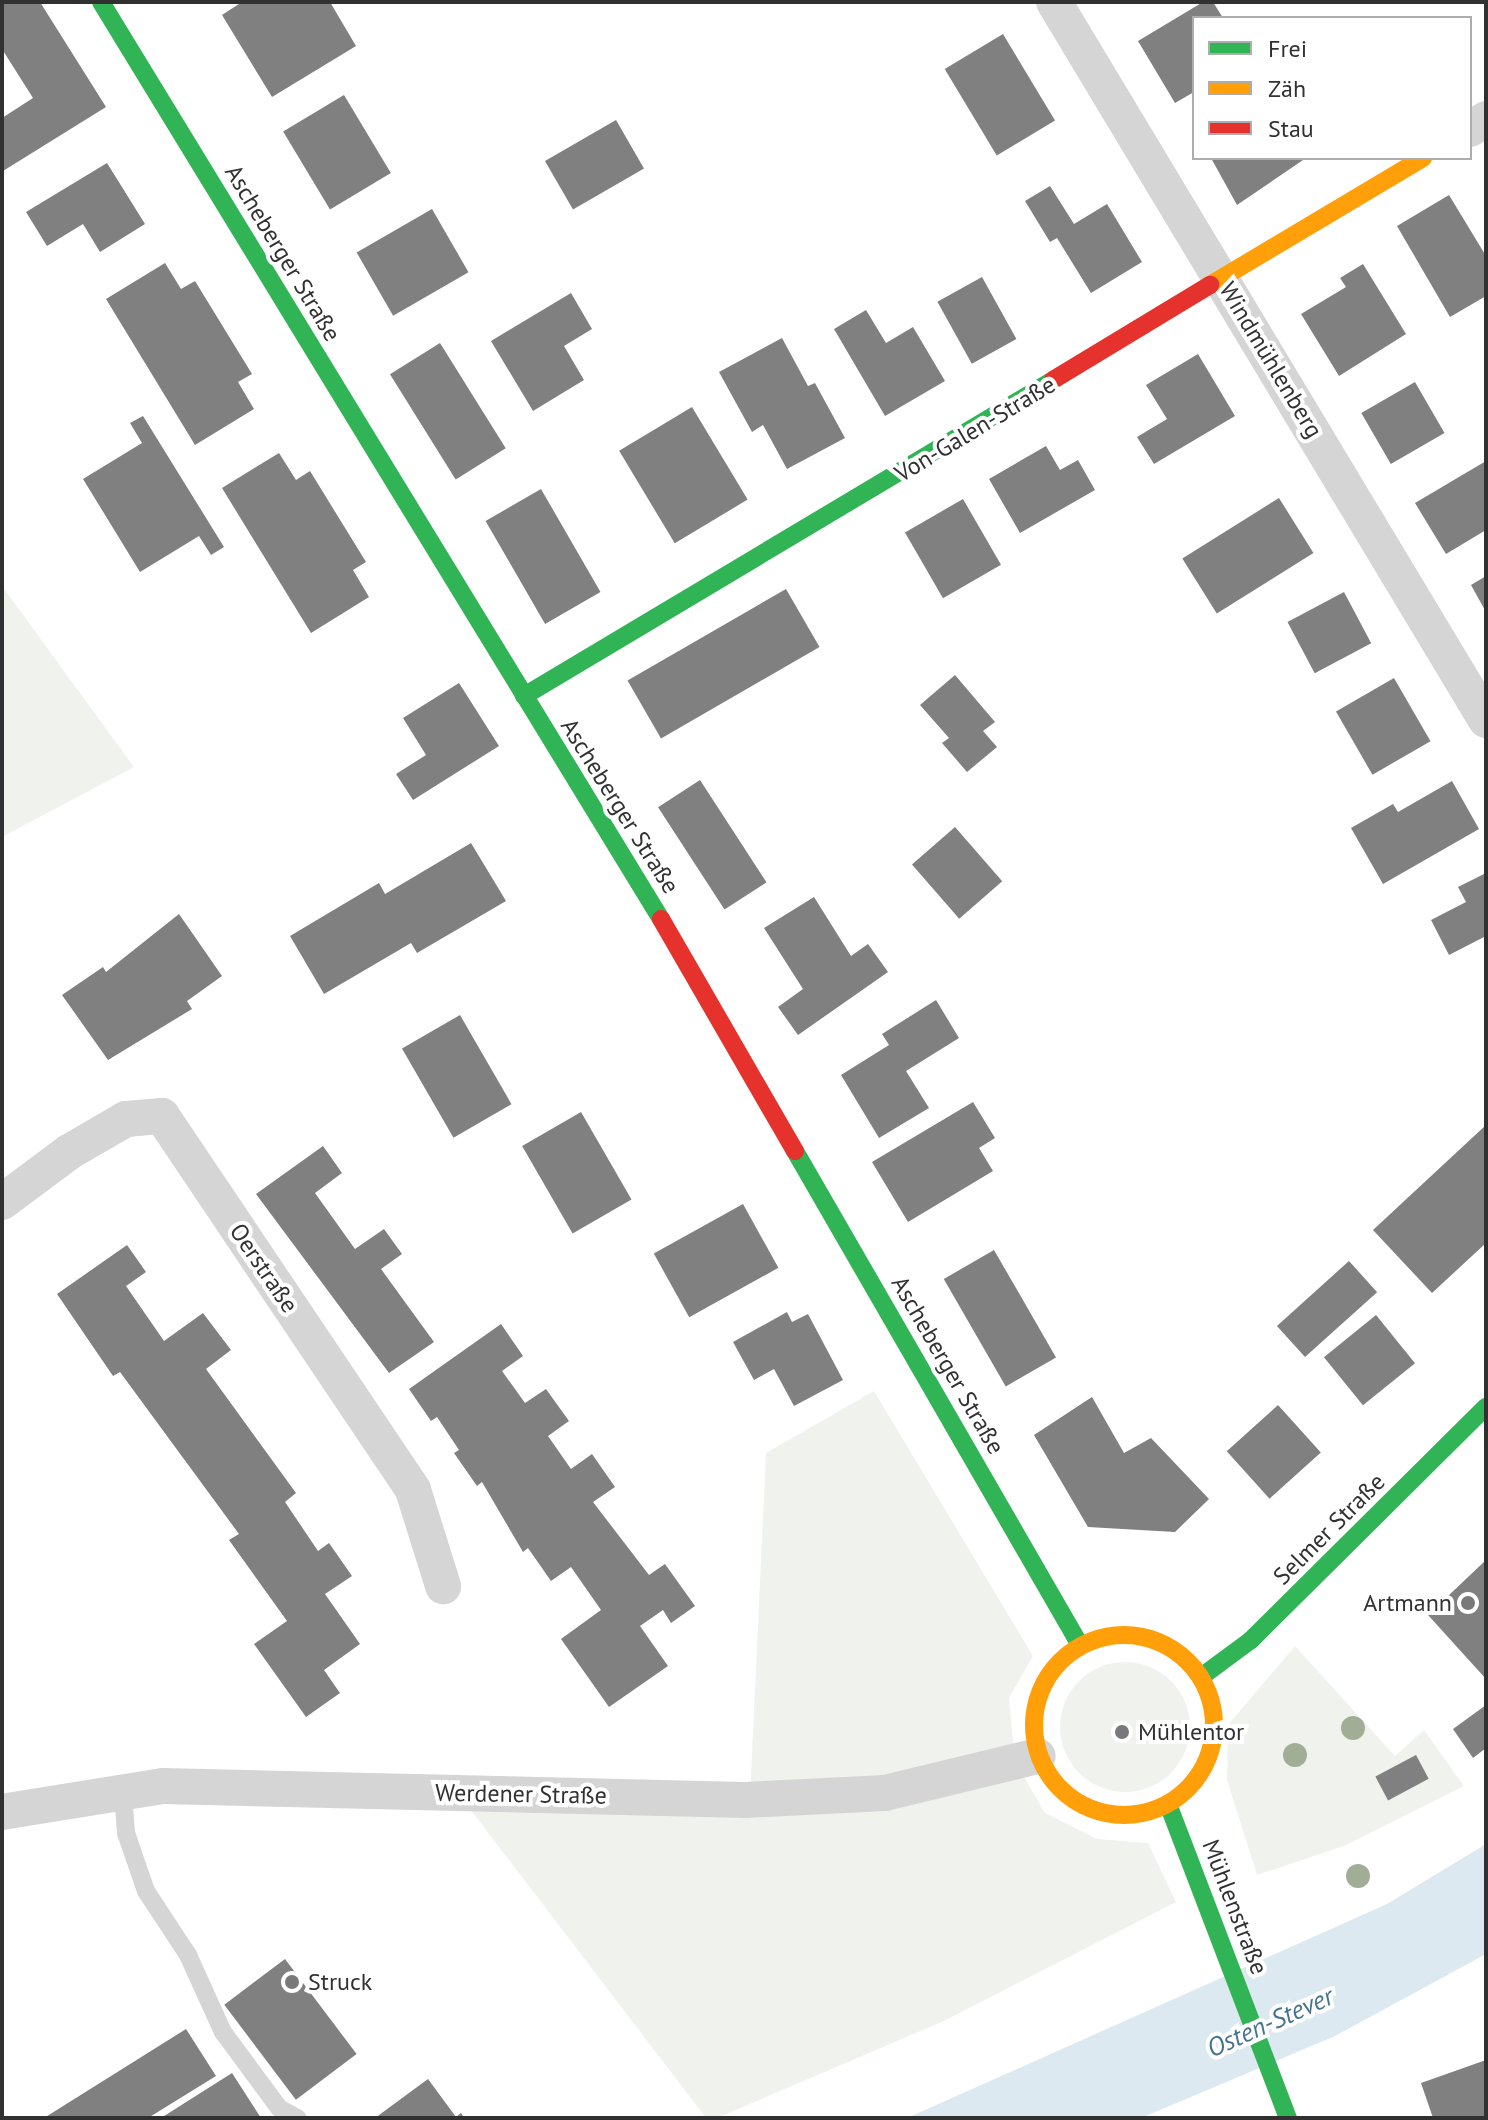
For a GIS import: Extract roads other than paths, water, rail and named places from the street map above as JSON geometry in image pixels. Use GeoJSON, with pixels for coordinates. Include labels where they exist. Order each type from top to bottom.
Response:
{"type":"FeatureCollection","features":[{"type":"Feature","properties":{"kind":"street","name":"Ascheberger Straße"},"geometry":{"type":"LineString","coordinates":[[101,2],[781,1122],[1080,1645]]}},
{"type":"Feature","properties":{"kind":"street","name":"Windmühlenberg"},"geometry":{"type":"LineString","coordinates":[[1054,2],[1486,720]]}},
{"type":"Feature","properties":{"kind":"street","name":"Von-Galen-Straße"},"geometry":{"type":"LineString","coordinates":[[524,696],[1224,281],[1420,160]]}},
{"type":"Feature","properties":{"kind":"street","name":"Oerstraße"},"geometry":{"type":"LineString","coordinates":[[2,1202],[69,1152],[126,1119],[162,1116],[413,1490],[443,1586]]}},
{"type":"Feature","properties":{"kind":"street","name":"Selmer Straße"},"geometry":{"type":"LineString","coordinates":[[1201,1677],[1251,1640],[1486,1407]]}},
{"type":"Feature","properties":{"kind":"street"},"geometry":{"type":"LineString","coordinates":[[1124,1634],[1155,1640],[1181,1655],[1201,1677],[1212,1707],[1213,1738],[1203,1768],[1168,1804],[1123,1815],[1088,1808],[1059,1788],[1038,1756],[1036,1701],[1048,1674],[1080,1645],[1124,1634]]}},
{"type":"Feature","properties":{"kind":"street","name":"Werdener Straße"},"geometry":{"type":"LineString","coordinates":[[2,1812],[163,1786],[745,1800],[885,1793],[1038,1756]]}},
{"type":"Feature","properties":{"kind":"street","name":"Mühlenstraße"},"geometry":{"type":"LineString","coordinates":[[1168,1804],[1220,1931],[1285,2111]]}},
{"type":"Feature","properties":{"kind":"lane"},"geometry":{"type":"LineString","coordinates":[[123,1792],[126,1833],[146,1891],[188,1955],[223,2032],[279,2108],[297,2118]]}},
{"type":"Feature","properties":{"kind":"water","name":"Osten-Stever"},"geometry":{"type":"Polygon","coordinates":[[[1486,1844],[1486,1954],[1335,2036],[1141,2118],[907,2118],[1387,1904],[1486,1844]]]}},
{"type":"Feature","properties":{"kind":"place","name":"Artmann"},"geometry":{"type":"Point","coordinates":[1468,1603]}},
{"type":"Feature","properties":{"kind":"place","name":"Mühlentor"},"geometry":{"type":"Point","coordinates":[1122,1732]}},
{"type":"Feature","properties":{"kind":"place","name":"Struck"},"geometry":{"type":"Point","coordinates":[292,1982]}}]}
